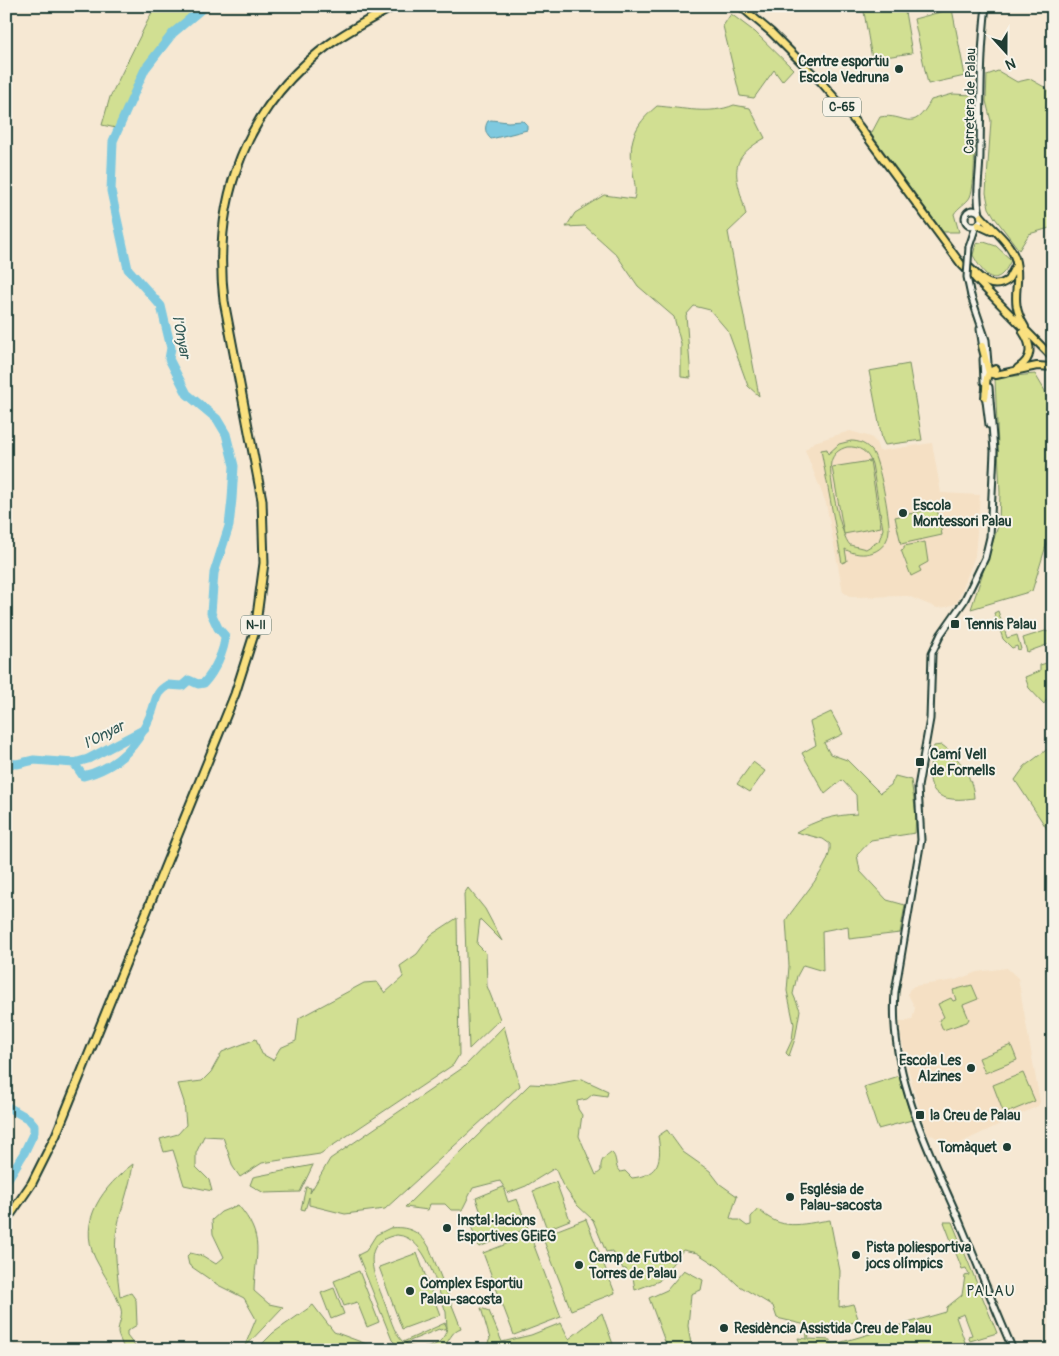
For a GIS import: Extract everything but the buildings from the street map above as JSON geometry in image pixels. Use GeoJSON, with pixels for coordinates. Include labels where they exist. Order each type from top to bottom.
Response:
{"type":"FeatureCollection","features":[{"type":"Feature","properties":{"kind":"highway"},"geometry":{"type":"LineString","coordinates":[[351,30],[384,6]]}},
{"type":"Feature","properties":{"kind":"highway","name":"N-II"},"geometry":{"type":"LineString","coordinates":[[6,1221],[32,1183],[56,1135],[117,988],[244,667],[256,624],[262,589],[264,527],[257,465],[224,301],[220,264],[224,212],[234,175],[244,149],[270,105],[288,82],[312,58],[351,30],[394,6]]}},
{"type":"Feature","properties":{"kind":"main road","name":"C-65"},"geometry":{"type":"LineString","coordinates":[[740,6],[790,50],[827,89],[864,134],[973,278],[1053,358]]}},
{"type":"Feature","properties":{"kind":"main road"},"geometry":{"type":"LineString","coordinates":[[980,215],[1012,252],[1016,264],[1016,308],[1023,323],[1036,342]]}},
{"type":"Feature","properties":{"kind":"main road"},"geometry":{"type":"LineString","coordinates":[[977,226],[995,232]]}},
{"type":"Feature","properties":{"kind":"main road"},"geometry":{"type":"LineString","coordinates":[[941,238],[951,245],[983,281],[989,284],[998,284],[1008,280],[1016,264]]}},
{"type":"Feature","properties":{"kind":"main road"},"geometry":{"type":"LineString","coordinates":[[1013,371],[1023,365],[1030,351],[1028,339],[1015,320]]}},
{"type":"Feature","properties":{"kind":"main road"},"geometry":{"type":"LineString","coordinates":[[982,346],[995,372]]}},
{"type":"Feature","properties":{"kind":"main road"},"geometry":{"type":"LineString","coordinates":[[988,362],[995,372]]}},
{"type":"Feature","properties":{"kind":"main road"},"geometry":{"type":"LineString","coordinates":[[985,397],[986,377],[995,372],[1039,366],[1053,367]]}},
{"type":"Feature","properties":{"kind":"main road"},"geometry":{"type":"LineString","coordinates":[[989,384],[995,372]]}},
{"type":"Feature","properties":{"kind":"street","name":"Carretera de Palau"},"geometry":{"type":"LineString","coordinates":[[980,215],[977,196],[980,154],[980,78],[986,6]]}},
{"type":"Feature","properties":{"kind":"street","name":"Carretera de Palau"},"geometry":{"type":"LineString","coordinates":[[967,212],[977,196]]}},
{"type":"Feature","properties":{"kind":"street"},"geometry":{"type":"LineString","coordinates":[[970,237],[964,218],[967,212],[975,210],[980,215],[977,226],[970,237],[967,277],[971,296],[986,340],[988,362]]}},
{"type":"Feature","properties":{"kind":"street"},"geometry":{"type":"LineString","coordinates":[[966,224],[977,226]]}},
{"type":"Feature","properties":{"kind":"street"},"geometry":{"type":"LineString","coordinates":[[978,316],[985,397],[993,436]]}},
{"type":"Feature","properties":{"kind":"street"},"geometry":{"type":"LineString","coordinates":[[989,384],[993,436],[992,495],[988,545],[964,601],[941,634],[932,653],[930,719],[918,787],[922,840],[894,1006],[897,1045],[906,1085],[923,1141],[1013,1350]]}},
{"type":"Feature","properties":{"kind":"shaded area","name":"Escola Montessori Palau"},"geometry":{"type":"Polygon","coordinates":[[[850,431],[871,437],[876,442],[879,451],[932,443],[941,493],[980,495],[975,556],[957,603],[937,608],[908,596],[851,597],[843,592],[826,503],[805,450],[814,442],[850,431]]]}},
{"type":"Feature","properties":{"kind":"shaded area","name":"Escola Les Alzines"},"geometry":{"type":"Polygon","coordinates":[[[1007,968],[1018,978],[1040,1102],[1038,1106],[954,1146],[927,1133],[914,1091],[901,1038],[900,1022],[912,1020],[915,1008],[908,994],[909,990],[914,986],[956,980],[977,972],[1007,968]]]}},
{"type":"Feature","properties":{"kind":"green space"},"geometry":{"type":"Polygon","coordinates":[[[155,6],[212,6],[193,15],[163,41],[141,73],[116,128],[102,125],[110,97],[155,6]]]}},
{"type":"Feature","properties":{"kind":"green space"},"geometry":{"type":"Polygon","coordinates":[[[863,6],[904,6],[912,53],[872,59],[863,6]]]}},
{"type":"Feature","properties":{"kind":"green space"},"geometry":{"type":"Polygon","coordinates":[[[952,9],[965,76],[928,84],[914,19],[952,9]]]}},
{"type":"Feature","properties":{"kind":"green space"},"geometry":{"type":"Polygon","coordinates":[[[731,14],[755,32],[793,69],[782,81],[774,70],[754,98],[740,96],[723,26],[731,14]]]}},
{"type":"Feature","properties":{"kind":"green space"},"geometry":{"type":"Polygon","coordinates":[[[998,71],[1017,82],[1030,79],[1046,88],[1053,96],[1053,227],[1029,234],[1019,250],[989,208],[986,193],[991,121],[986,101],[987,75],[998,71]]]}},
{"type":"Feature","properties":{"kind":"green space"},"geometry":{"type":"Polygon","coordinates":[[[953,94],[973,95],[974,178],[970,197],[954,214],[959,232],[943,232],[871,134],[880,117],[889,116],[913,120],[919,117],[931,100],[953,94]]]}},
{"type":"Feature","properties":{"kind":"green space"},"geometry":{"type":"Polygon","coordinates":[[[734,105],[750,108],[765,138],[743,154],[739,162],[737,180],[746,215],[728,232],[759,396],[748,386],[728,331],[710,310],[694,306],[686,315],[691,378],[681,377],[681,344],[674,317],[638,286],[616,254],[585,226],[566,227],[575,213],[604,195],[634,199],[632,143],[642,121],[657,106],[716,110],[734,105]]]}},
{"type":"Feature","properties":{"kind":"green space"},"geometry":{"type":"Polygon","coordinates":[[[984,242],[996,246],[1011,260],[1006,270],[996,278],[986,274],[973,255],[976,244],[984,242]]]}},
{"type":"Feature","properties":{"kind":"green space"},"geometry":{"type":"Polygon","coordinates":[[[909,364],[922,440],[885,445],[882,439],[869,371],[909,364]]]}},
{"type":"Feature","properties":{"kind":"green space"},"geometry":{"type":"Polygon","coordinates":[[[1035,374],[1045,391],[1051,420],[1053,523],[1032,591],[971,609],[999,523],[1000,493],[995,378],[1035,374]]]}},
{"type":"Feature","properties":{"kind":"green space"},"geometry":{"type":"Polygon","coordinates":[[[851,441],[857,442],[865,445],[872,451],[881,476],[889,523],[888,538],[879,549],[866,554],[859,554],[845,549],[847,561],[842,563],[821,450],[827,449],[828,454],[839,444],[851,441]],[[847,447],[837,452],[831,462],[833,492],[846,540],[850,545],[866,549],[879,541],[883,529],[872,464],[863,451],[847,447]]]}},
{"type":"Feature","properties":{"kind":"green space"},"geometry":{"type":"Polygon","coordinates":[[[870,461],[881,527],[844,534],[832,467],[870,461]]]}},
{"type":"Feature","properties":{"kind":"green space"},"geometry":{"type":"Polygon","coordinates":[[[937,508],[942,535],[901,544],[895,517],[937,508]]]}},
{"type":"Feature","properties":{"kind":"green space"},"geometry":{"type":"Polygon","coordinates":[[[925,542],[928,562],[919,567],[921,571],[911,576],[901,550],[904,549],[904,546],[925,542]]]}},
{"type":"Feature","properties":{"kind":"green space"},"geometry":{"type":"Polygon","coordinates":[[[998,611],[1007,638],[1017,635],[1021,649],[1018,650],[1017,646],[1012,648],[1003,639],[994,613],[998,611]]]}},
{"type":"Feature","properties":{"kind":"green space"},"geometry":{"type":"Polygon","coordinates":[[[1045,631],[1049,632],[1053,649],[1051,649],[1049,644],[1027,652],[1023,638],[1045,631]]]}},
{"type":"Feature","properties":{"kind":"green space"},"geometry":{"type":"Polygon","coordinates":[[[1053,661],[1053,696],[1050,695],[1044,704],[1029,688],[1025,677],[1040,671],[1040,665],[1053,661]]]}},
{"type":"Feature","properties":{"kind":"green space"},"geometry":{"type":"Polygon","coordinates":[[[831,712],[843,734],[824,743],[830,754],[847,760],[880,793],[891,785],[895,776],[911,780],[916,814],[915,833],[871,840],[857,855],[860,871],[887,900],[905,905],[900,933],[849,939],[848,926],[822,931],[823,971],[803,965],[797,976],[793,994],[800,1010],[795,1039],[789,1056],[786,1053],[792,1040],[794,1024],[787,991],[789,966],[786,920],[821,872],[829,853],[830,844],[823,839],[796,832],[825,819],[857,814],[856,795],[842,780],[825,794],[802,753],[816,745],[810,722],[831,712]]]}},
{"type":"Feature","properties":{"kind":"green space"},"geometry":{"type":"Polygon","coordinates":[[[942,745],[954,755],[964,768],[971,783],[974,798],[947,798],[939,795],[933,789],[930,781],[931,760],[934,746],[942,745]]]}},
{"type":"Feature","properties":{"kind":"green space"},"geometry":{"type":"Polygon","coordinates":[[[1053,745],[1053,838],[1015,780],[1025,766],[1053,745]]]}},
{"type":"Feature","properties":{"kind":"green space"},"geometry":{"type":"Polygon","coordinates":[[[753,762],[765,771],[750,792],[737,784],[753,762]]]}},
{"type":"Feature","properties":{"kind":"green space"},"geometry":{"type":"Polygon","coordinates":[[[468,888],[485,909],[502,941],[480,919],[477,944],[486,953],[487,986],[500,1019],[469,1049],[464,894],[468,888]]]}},
{"type":"Feature","properties":{"kind":"green space"},"geometry":{"type":"Polygon","coordinates":[[[457,918],[459,1055],[453,1065],[320,1154],[262,1163],[240,1177],[233,1167],[223,1137],[204,1136],[196,1153],[196,1167],[209,1180],[212,1191],[184,1185],[173,1150],[164,1152],[160,1139],[178,1134],[186,1125],[184,1102],[178,1084],[202,1081],[211,1072],[222,1052],[256,1039],[262,1054],[273,1060],[280,1048],[296,1041],[299,1018],[364,983],[377,982],[385,993],[403,977],[400,966],[417,954],[431,935],[457,918]]]}},
{"type":"Feature","properties":{"kind":"green space"},"geometry":{"type":"Polygon","coordinates":[[[972,985],[978,999],[963,1005],[969,1019],[967,1022],[943,1030],[939,1020],[944,1017],[938,1004],[951,998],[953,1001],[956,1000],[953,990],[972,985]]]}},
{"type":"Feature","properties":{"kind":"green space"},"geometry":{"type":"Polygon","coordinates":[[[504,1026],[520,1086],[385,1209],[345,1214],[309,1205],[309,1197],[305,1210],[301,1209],[306,1187],[311,1188],[310,1193],[330,1159],[464,1067],[504,1026]]]}},
{"type":"Feature","properties":{"kind":"green space"},"geometry":{"type":"Polygon","coordinates":[[[1011,1045],[1017,1060],[985,1073],[979,1058],[1011,1045]]]}},
{"type":"Feature","properties":{"kind":"green space"},"geometry":{"type":"Polygon","coordinates":[[[1023,1073],[1035,1101],[1004,1114],[993,1085],[1023,1073]]]}},
{"type":"Feature","properties":{"kind":"green space"},"geometry":{"type":"Polygon","coordinates":[[[899,1076],[912,1120],[878,1129],[864,1087],[899,1076]]]}},
{"type":"Feature","properties":{"kind":"green space"},"geometry":{"type":"Polygon","coordinates":[[[582,1079],[608,1091],[607,1096],[593,1094],[587,1099],[577,1101],[578,1109],[582,1115],[579,1136],[596,1175],[601,1171],[603,1160],[611,1152],[615,1157],[620,1172],[625,1171],[632,1178],[648,1173],[654,1169],[659,1159],[658,1136],[667,1130],[683,1152],[710,1171],[720,1184],[737,1196],[730,1218],[739,1220],[747,1226],[751,1225],[751,1217],[758,1209],[775,1221],[783,1224],[792,1225],[830,1220],[840,1271],[839,1307],[853,1304],[859,1321],[825,1327],[824,1329],[808,1328],[809,1339],[830,1340],[831,1343],[835,1344],[946,1312],[947,1307],[962,1295],[965,1276],[969,1275],[966,1268],[962,1269],[944,1222],[952,1222],[997,1333],[970,1341],[968,1336],[972,1335],[964,1314],[956,1317],[966,1345],[952,1350],[803,1350],[798,1338],[807,1339],[806,1325],[777,1318],[773,1306],[738,1285],[719,1267],[697,1253],[683,1250],[659,1281],[635,1290],[633,1277],[629,1277],[626,1269],[623,1269],[621,1265],[618,1266],[612,1251],[606,1252],[593,1220],[577,1205],[562,1184],[555,1168],[526,1186],[508,1193],[500,1181],[473,1188],[462,1210],[451,1210],[445,1204],[430,1204],[428,1210],[405,1207],[530,1084],[551,1085],[582,1079]]]}},
{"type":"Feature","properties":{"kind":"green space"},"geometry":{"type":"Polygon","coordinates":[[[133,1164],[117,1228],[116,1253],[120,1297],[131,1293],[136,1300],[137,1325],[127,1331],[127,1336],[138,1350],[124,1350],[118,1332],[121,1309],[113,1290],[95,1258],[90,1244],[89,1230],[91,1217],[103,1193],[133,1164]]]}},
{"type":"Feature","properties":{"kind":"green space"},"geometry":{"type":"Polygon","coordinates":[[[313,1165],[300,1192],[264,1193],[250,1185],[253,1177],[313,1165]]]}},
{"type":"Feature","properties":{"kind":"green space"},"geometry":{"type":"Polygon","coordinates":[[[556,1182],[570,1220],[547,1229],[533,1191],[556,1182]]]}},
{"type":"Feature","properties":{"kind":"green space"},"geometry":{"type":"Polygon","coordinates":[[[503,1187],[508,1202],[517,1199],[528,1228],[479,1247],[468,1218],[481,1213],[476,1198],[503,1187]]]}},
{"type":"Feature","properties":{"kind":"green space"},"geometry":{"type":"Polygon","coordinates":[[[238,1205],[247,1217],[256,1237],[257,1256],[254,1291],[269,1304],[283,1307],[244,1348],[256,1319],[244,1298],[218,1285],[189,1265],[187,1256],[190,1253],[203,1256],[216,1264],[224,1257],[213,1234],[212,1220],[221,1212],[238,1205]]]}},
{"type":"Feature","properties":{"kind":"green space","name":"Camp de Futbol Torres de Palau"},"geometry":{"type":"Polygon","coordinates":[[[586,1219],[615,1293],[571,1310],[542,1236],[586,1219]]]}},
{"type":"Feature","properties":{"kind":"green space"},"geometry":{"type":"Polygon","coordinates":[[[390,1228],[407,1229],[422,1237],[429,1247],[461,1328],[441,1348],[425,1351],[402,1350],[392,1340],[358,1255],[366,1251],[376,1235],[390,1228]],[[397,1235],[384,1239],[377,1245],[373,1253],[372,1263],[377,1284],[397,1334],[403,1342],[445,1323],[447,1328],[446,1312],[434,1278],[429,1265],[416,1244],[407,1238],[397,1235]],[[447,1328],[439,1329],[405,1343],[417,1348],[430,1347],[445,1335],[447,1328]]]}},
{"type":"Feature","properties":{"kind":"green space"},"geometry":{"type":"Polygon","coordinates":[[[530,1235],[561,1317],[514,1335],[483,1253],[530,1235]]]}},
{"type":"Feature","properties":{"kind":"green space","name":"Complex Esportiu Palau-sacosta"},"geometry":{"type":"Polygon","coordinates":[[[417,1253],[440,1315],[402,1329],[379,1267],[417,1253]]]}},
{"type":"Feature","properties":{"kind":"green space"},"geometry":{"type":"Polygon","coordinates":[[[684,1270],[703,1280],[701,1290],[691,1294],[688,1326],[692,1350],[668,1350],[649,1298],[667,1290],[684,1270]]]}},
{"type":"Feature","properties":{"kind":"green space"},"geometry":{"type":"Polygon","coordinates":[[[359,1271],[379,1322],[367,1327],[357,1302],[344,1306],[334,1281],[359,1271]]]}},
{"type":"Feature","properties":{"kind":"green space"},"geometry":{"type":"Polygon","coordinates":[[[334,1288],[344,1314],[331,1319],[321,1293],[334,1288]]]}},
{"type":"Feature","properties":{"kind":"green space"},"geometry":{"type":"Polygon","coordinates":[[[313,1305],[334,1332],[383,1350],[256,1350],[273,1333],[313,1305]]]}},
{"type":"Feature","properties":{"kind":"green space"},"geometry":{"type":"Polygon","coordinates":[[[481,1308],[489,1311],[502,1342],[531,1335],[561,1323],[569,1339],[602,1313],[615,1350],[484,1350],[490,1339],[481,1308]]]}},
{"type":"Feature","properties":{"kind":"water"},"geometry":{"type":"Polygon","coordinates":[[[488,121],[523,121],[527,125],[527,130],[491,139],[486,133],[486,128],[488,121]]]}},
{"type":"Feature","properties":{"kind":"waterway","name":"l'Onyar"},"geometry":{"type":"LineString","coordinates":[[6,763],[17,764],[34,760],[74,763],[83,776],[106,767],[133,746],[146,726],[160,691],[168,685],[182,686],[189,680],[198,684],[204,683],[215,667],[225,642],[225,636],[218,628],[211,613],[214,573],[229,526],[232,499],[234,466],[226,434],[217,419],[187,394],[169,359],[171,348],[161,306],[128,269],[111,191],[113,141],[145,69],[173,33],[205,6]]}},
{"type":"Feature","properties":{"kind":"waterway","name":"l'Onyar"},"geometry":{"type":"LineString","coordinates":[[74,763],[88,759],[145,729]]}},
{"type":"Feature","properties":{"kind":"waterway","name":"l'Onyar"},"geometry":{"type":"LineString","coordinates":[[6,1106],[29,1119],[34,1125],[34,1132],[24,1153],[6,1182]]}},
{"type":"Feature","properties":{"kind":"place","name":"Centre esportiu Escola Vedruna"},"geometry":{"type":"Point","coordinates":[899,69]}},
{"type":"Feature","properties":{"kind":"place","name":"Escola Montessori Palau"},"geometry":{"type":"Point","coordinates":[903,513]}},
{"type":"Feature","properties":{"kind":"place","name":"Tennis Palau"},"geometry":{"type":"Point","coordinates":[955,624]}},
{"type":"Feature","properties":{"kind":"place","name":"Camí Vell de Fornells"},"geometry":{"type":"Point","coordinates":[920,762]}},
{"type":"Feature","properties":{"kind":"place","name":"Escola Les Alzines"},"geometry":{"type":"Point","coordinates":[971,1068]}},
{"type":"Feature","properties":{"kind":"place","name":"la Creu de Palau"},"geometry":{"type":"Point","coordinates":[920,1115]}},
{"type":"Feature","properties":{"kind":"place","name":"Tomàquet"},"geometry":{"type":"Point","coordinates":[1007,1147]}},
{"type":"Feature","properties":{"kind":"place","name":"Església de Palau-sacosta"},"geometry":{"type":"Point","coordinates":[790,1197]}},
{"type":"Feature","properties":{"kind":"place","name":"Instal·lacions Esportives GEiEG"},"geometry":{"type":"Point","coordinates":[447,1228]}},
{"type":"Feature","properties":{"kind":"place","name":"Pista poliesportiva jocs olímpics"},"geometry":{"type":"Point","coordinates":[856,1255]}},
{"type":"Feature","properties":{"kind":"place","name":"Camp de Futbol Torres de Palau"},"geometry":{"type":"Point","coordinates":[579,1265]}},
{"type":"Feature","properties":{"kind":"place","name":"Complex Esportiu Palau-sacosta"},"geometry":{"type":"Point","coordinates":[410,1291]}},
{"type":"Feature","properties":{"kind":"place","name":"Residència Assistida Creu de Palau"},"geometry":{"type":"Point","coordinates":[724,1328]}},
{"type":"Feature","properties":{"kind":"district","name":"PALAU"},"geometry":{"type":"Point","coordinates":[991,1291]}}]}
